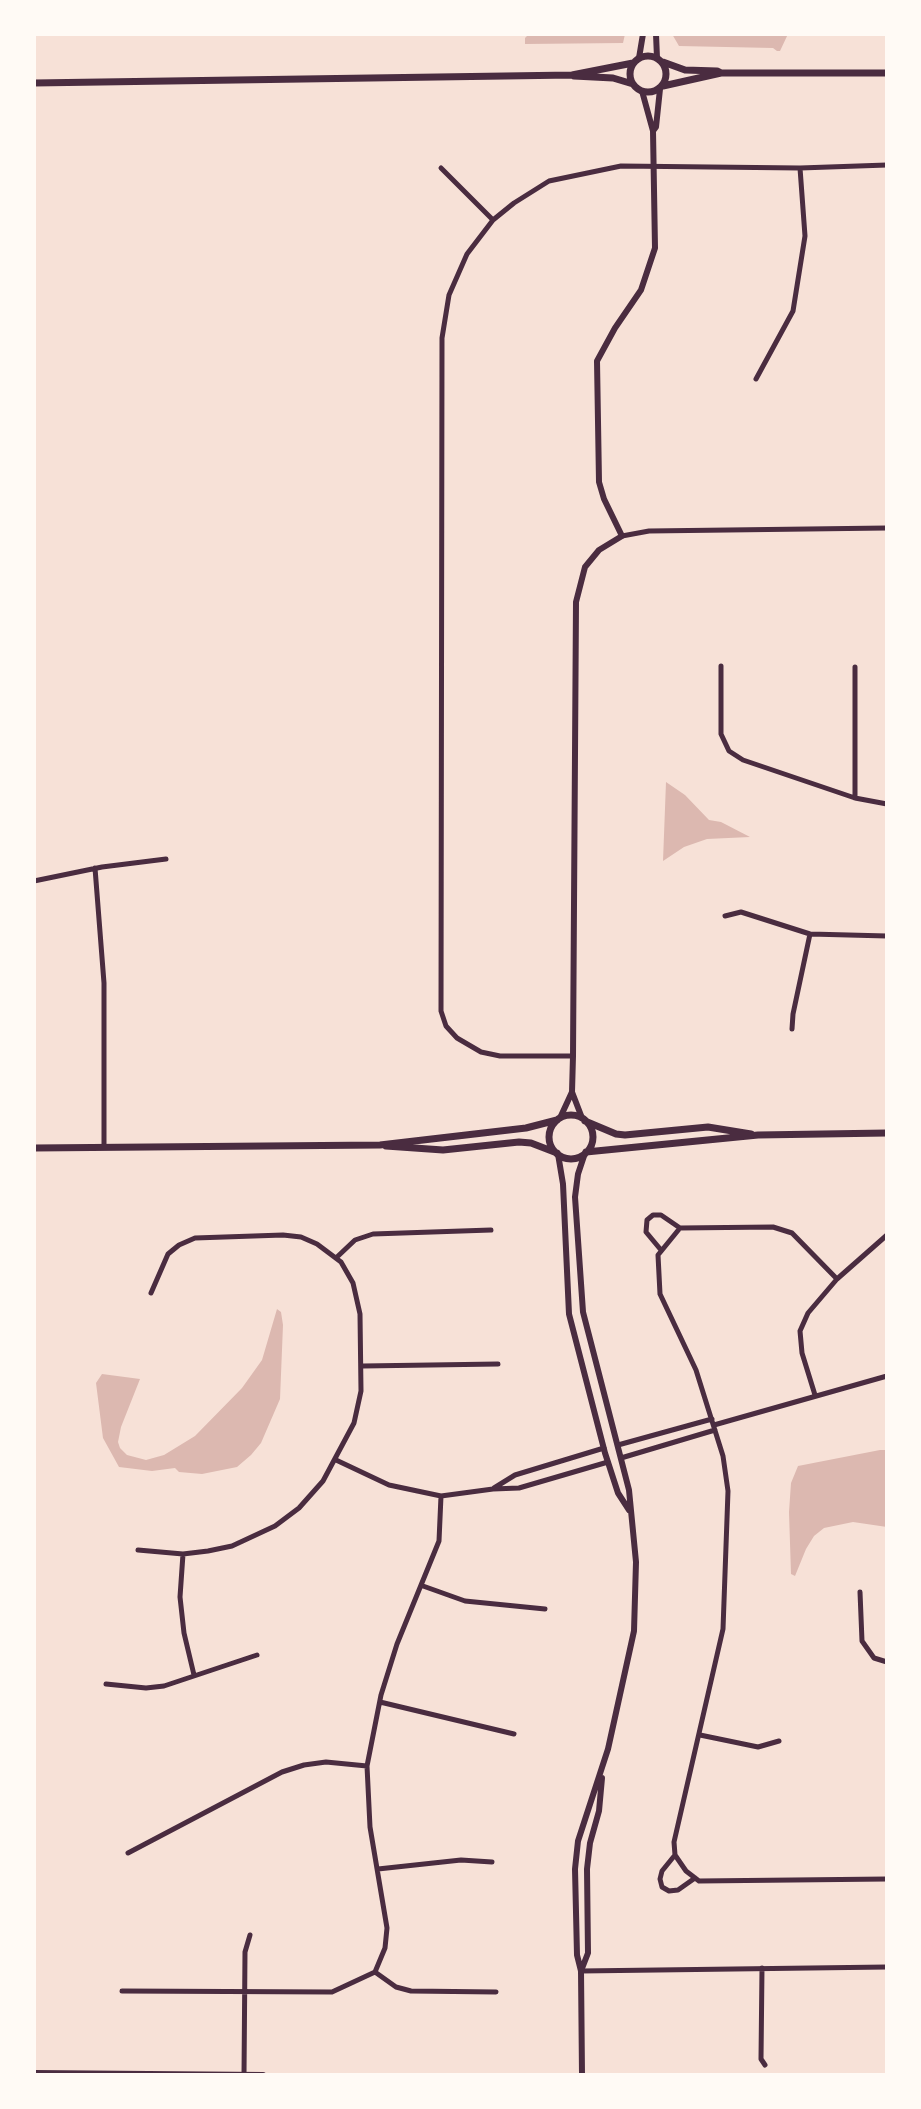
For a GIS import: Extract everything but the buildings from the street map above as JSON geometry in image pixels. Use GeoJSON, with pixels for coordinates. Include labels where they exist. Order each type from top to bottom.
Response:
{"type":"FeatureCollection","features":[{"type":"Feature","properties":{"kind":"main road"},"geometry":{"type":"LineString","coordinates":[[660,60],[667,74],[661,88]]}},
{"type":"Feature","properties":{"kind":"main road"},"geometry":{"type":"LineString","coordinates":[[572,75],[636,61],[660,60],[685,70],[721,73],[887,73]]}},
{"type":"Feature","properties":{"kind":"main road"},"geometry":{"type":"LineString","coordinates":[[633,84],[630,72],[636,61]]}},
{"type":"Feature","properties":{"kind":"main road"},"geometry":{"type":"LineString","coordinates":[[34,83],[572,75],[613,78],[651,92],[721,73]]}},
{"type":"Feature","properties":{"kind":"main road"},"geometry":{"type":"LineString","coordinates":[[34,1148],[380,1145],[526,1128],[569,1115],[625,1135],[708,1127],[758,1135]]}},
{"type":"Feature","properties":{"kind":"main road"},"geometry":{"type":"LineString","coordinates":[[557,1154],[549,1135],[558,1119]]}},
{"type":"Feature","properties":{"kind":"main road"},"geometry":{"type":"LineString","coordinates":[[583,1119],[592,1136],[586,1152]]}},
{"type":"Feature","properties":{"kind":"main road"},"geometry":{"type":"LineString","coordinates":[[380,1145],[398,1149],[443,1150],[519,1142],[531,1143],[572,1158],[586,1152],[758,1135],[887,1133]]}},
{"type":"Feature","properties":{"kind":"street"},"geometry":{"type":"LineString","coordinates":[[636,61],[643,34]]}},
{"type":"Feature","properties":{"kind":"street"},"geometry":{"type":"LineString","coordinates":[[656,34],[660,60]]}},
{"type":"Feature","properties":{"kind":"street"},"geometry":{"type":"LineString","coordinates":[[653,131],[661,88]]}},
{"type":"Feature","properties":{"kind":"street"},"geometry":{"type":"LineString","coordinates":[[622,536],[599,482],[597,361],[641,290],[655,248],[653,131],[642,91]]}},
{"type":"Feature","properties":{"kind":"street"},"geometry":{"type":"LineString","coordinates":[[573,1056],[500,1056],[481,1052],[457,1038],[446,1026],[441,1011],[442,338],[455,277],[467,254],[493,220],[549,181],[605,169],[654,165],[800,168],[887,165]]}},
{"type":"Feature","properties":{"kind":"street"},"geometry":{"type":"LineString","coordinates":[[441,168],[493,220]]}},
{"type":"Feature","properties":{"kind":"street"},"geometry":{"type":"LineString","coordinates":[[756,379],[793,311],[805,236],[800,168]]}},
{"type":"Feature","properties":{"kind":"street"},"geometry":{"type":"LineString","coordinates":[[583,1119],[572,1092],[576,602],[585,567],[599,550],[622,536],[649,531],[887,528]]}},
{"type":"Feature","properties":{"kind":"street"},"geometry":{"type":"LineString","coordinates":[[721,666],[721,734],[729,751],[743,760],[855,798],[887,804]]}},
{"type":"Feature","properties":{"kind":"street"},"geometry":{"type":"LineString","coordinates":[[855,667],[855,798]]}},
{"type":"Feature","properties":{"kind":"street"},"geometry":{"type":"LineString","coordinates":[[34,881],[95,868],[166,859]]}},
{"type":"Feature","properties":{"kind":"street"},"geometry":{"type":"LineString","coordinates":[[95,868],[104,983],[104,1147]]}},
{"type":"Feature","properties":{"kind":"street"},"geometry":{"type":"LineString","coordinates":[[725,916],[741,912],[810,934],[887,936]]}},
{"type":"Feature","properties":{"kind":"street"},"geometry":{"type":"LineString","coordinates":[[792,1029],[810,934]]}},
{"type":"Feature","properties":{"kind":"street"},"geometry":{"type":"LineString","coordinates":[[558,1119],[572,1092]]}},
{"type":"Feature","properties":{"kind":"street"},"geometry":{"type":"LineString","coordinates":[[581,1971],[588,1953],[587,1869],[590,1843],[599,1811],[602,1772],[634,1631],[636,1562],[629,1490],[583,1312],[575,1197],[578,1174],[586,1152]]}},
{"type":"Feature","properties":{"kind":"street"},"geometry":{"type":"LineString","coordinates":[[557,1154],[563,1184],[569,1314],[608,1462],[618,1493],[630,1514]]}},
{"type":"Feature","properties":{"kind":"street"},"geometry":{"type":"LineString","coordinates":[[837,1279],[798,1239],[779,1228],[680,1228],[661,1215],[653,1215],[647,1220],[646,1232],[659,1252],[660,1294],[696,1370],[714,1425],[727,1480],[723,1629],[676,1829],[675,1855],[662,1871],[660,1879],[662,1887],[669,1891],[678,1890],[697,1879],[887,1879]]}},
{"type":"Feature","properties":{"kind":"street"},"geometry":{"type":"LineString","coordinates":[[659,1252],[680,1228]]}},
{"type":"Feature","properties":{"kind":"street"},"geometry":{"type":"LineString","coordinates":[[337,1257],[355,1240],[373,1234],[491,1230]]}},
{"type":"Feature","properties":{"kind":"street"},"geometry":{"type":"LineString","coordinates":[[815,1395],[802,1353],[800,1331],[808,1313],[837,1279],[887,1235]]}},
{"type":"Feature","properties":{"kind":"street"},"geometry":{"type":"LineString","coordinates":[[138,1550],[183,1554],[232,1546],[275,1526],[299,1508],[323,1481],[354,1423],[363,1366],[360,1314],[353,1283],[337,1257],[317,1244],[292,1236],[195,1238],[168,1254],[151,1293]]}},
{"type":"Feature","properties":{"kind":"street"},"geometry":{"type":"LineString","coordinates":[[363,1366],[498,1364]]}},
{"type":"Feature","properties":{"kind":"street"},"geometry":{"type":"LineString","coordinates":[[621,1458],[714,1425],[887,1376]]}},
{"type":"Feature","properties":{"kind":"street"},"geometry":{"type":"LineString","coordinates":[[618,1445],[714,1425]]}},
{"type":"Feature","properties":{"kind":"street"},"geometry":{"type":"LineString","coordinates":[[493,1489],[515,1475],[604,1448]]}},
{"type":"Feature","properties":{"kind":"street"},"geometry":{"type":"LineString","coordinates":[[336,1460],[389,1485],[441,1496],[519,1488],[608,1462]]}},
{"type":"Feature","properties":{"kind":"street"},"geometry":{"type":"LineString","coordinates":[[122,1991],[332,1992],[375,1972],[385,1948],[387,1928],[370,1827],[367,1766],[380,1702],[397,1644],[439,1541],[441,1496]]}},
{"type":"Feature","properties":{"kind":"street"},"geometry":{"type":"LineString","coordinates":[[183,1554],[181,1609],[194,1675]]}},
{"type":"Feature","properties":{"kind":"street"},"geometry":{"type":"LineString","coordinates":[[423,1586],[465,1601],[545,1609]]}},
{"type":"Feature","properties":{"kind":"street"},"geometry":{"type":"LineString","coordinates":[[860,1592],[862,1641],[874,1658],[887,1662]]}},
{"type":"Feature","properties":{"kind":"street"},"geometry":{"type":"LineString","coordinates":[[106,1684],[146,1688],[164,1686],[257,1655]]}},
{"type":"Feature","properties":{"kind":"street"},"geometry":{"type":"LineString","coordinates":[[380,1702],[514,1734]]}},
{"type":"Feature","properties":{"kind":"street"},"geometry":{"type":"LineString","coordinates":[[700,1735],[758,1747],[779,1741]]}},
{"type":"Feature","properties":{"kind":"street"},"geometry":{"type":"LineString","coordinates":[[128,1853],[282,1772],[326,1762],[367,1766]]}},
{"type":"Feature","properties":{"kind":"street"},"geometry":{"type":"LineString","coordinates":[[582,2075],[581,1971],[577,1955],[575,1869],[578,1841],[602,1772]]}},
{"type":"Feature","properties":{"kind":"street"},"geometry":{"type":"LineString","coordinates":[[675,1855],[697,1879]]}},
{"type":"Feature","properties":{"kind":"street"},"geometry":{"type":"LineString","coordinates":[[378,1869],[461,1860],[492,1862]]}},
{"type":"Feature","properties":{"kind":"street"},"geometry":{"type":"LineString","coordinates":[[244,2075],[243,1990],[245,1952],[250,1935]]}},
{"type":"Feature","properties":{"kind":"street"},"geometry":{"type":"LineString","coordinates":[[581,1971],[887,1967]]}},
{"type":"Feature","properties":{"kind":"street"},"geometry":{"type":"LineString","coordinates":[[762,1968],[761,2059],[765,2065]]}},
{"type":"Feature","properties":{"kind":"street"},"geometry":{"type":"LineString","coordinates":[[375,1972],[396,1987],[411,1991],[496,1992]]}},
{"type":"Feature","properties":{"kind":"street"},"geometry":{"type":"LineString","coordinates":[[34,2073],[263,2075]]}},
{"type":"Feature","properties":{"kind":"shaded area"},"geometry":{"type":"Polygon","coordinates":[[[529,34],[625,34],[623,43],[525,44],[529,34]]]}},
{"type":"Feature","properties":{"kind":"shaded area"},"geometry":{"type":"Polygon","coordinates":[[[672,34],[788,34],[780,51],[777,51],[773,48],[679,46],[672,34]]]}},
{"type":"Feature","properties":{"kind":"shaded area"},"geometry":{"type":"Polygon","coordinates":[[[666,782],[685,795],[709,820],[721,822],[750,837],[707,839],[684,847],[663,861],[666,782]]]}},
{"type":"Feature","properties":{"kind":"shaded area"},"geometry":{"type":"Polygon","coordinates":[[[277,1309],[281,1312],[283,1325],[280,1399],[261,1443],[251,1455],[237,1467],[202,1474],[179,1472],[175,1468],[152,1471],[119,1467],[103,1438],[96,1383],[102,1374],[140,1379],[121,1427],[120,1448],[127,1455],[146,1460],[164,1455],[195,1436],[242,1388],[262,1360],[277,1309]]]}},
{"type":"Feature","properties":{"kind":"shaded area"},"geometry":{"type":"Polygon","coordinates":[[[887,1450],[887,1527],[853,1522],[824,1528],[806,1549],[795,1576],[791,1574],[789,1512],[791,1483],[798,1466],[887,1450]]]}}]}
